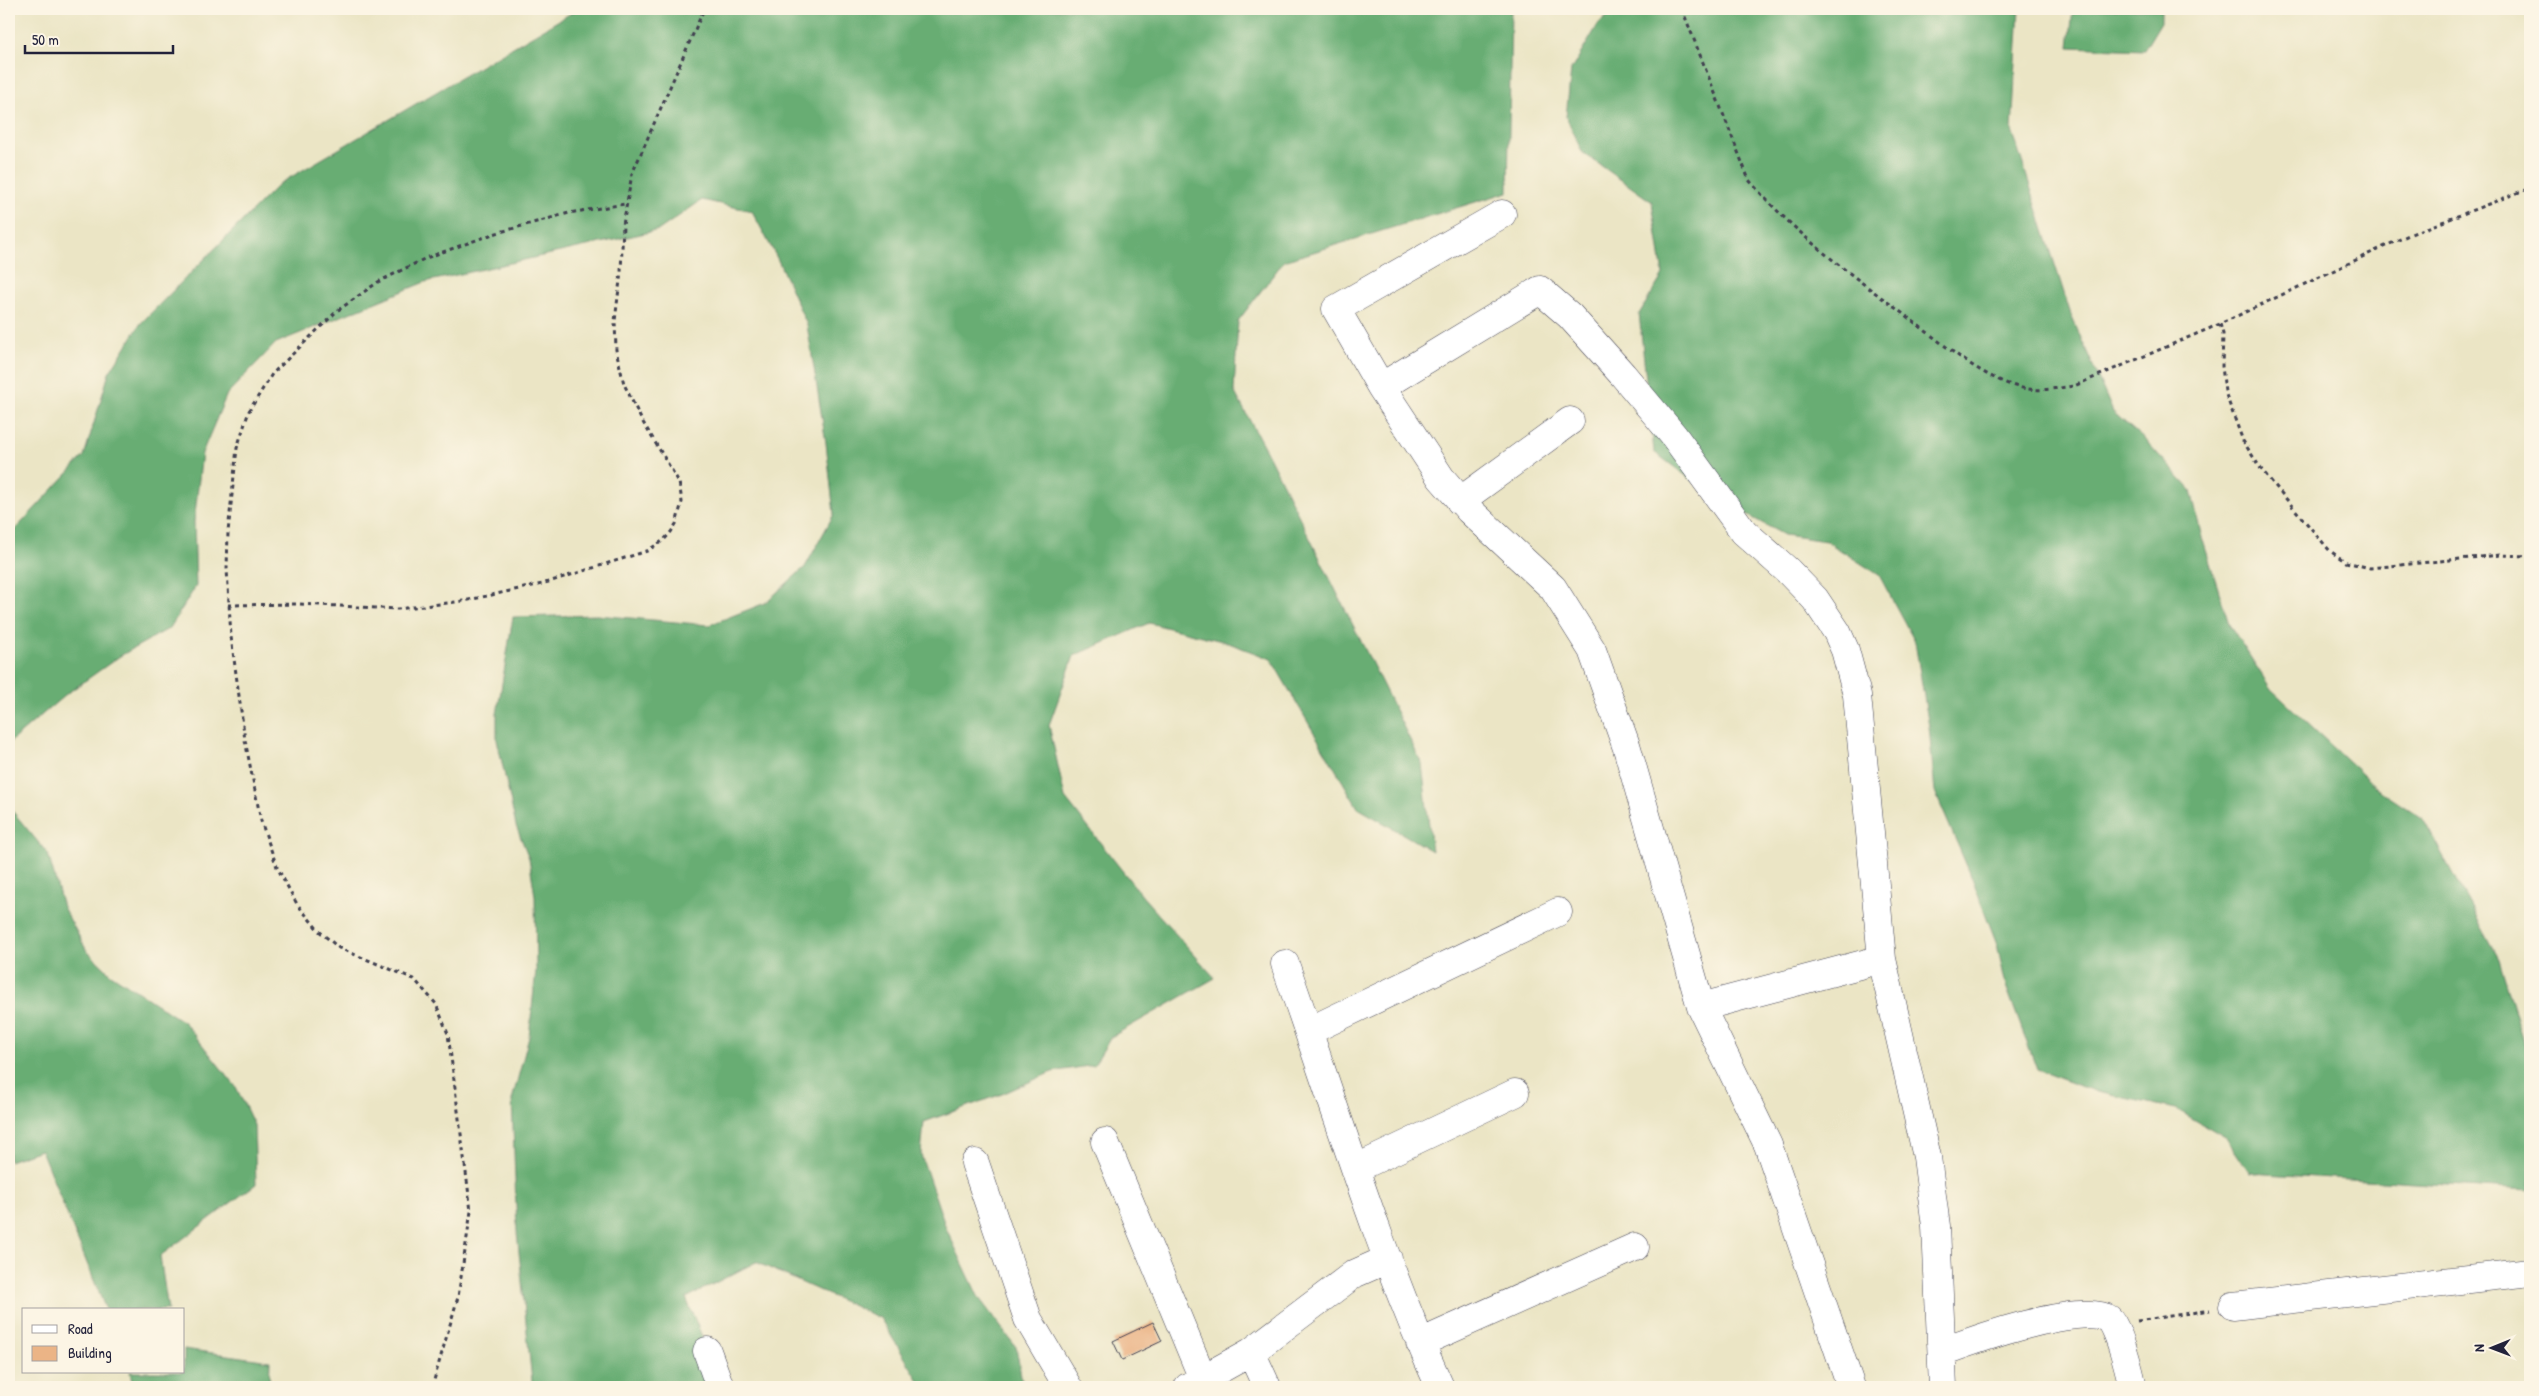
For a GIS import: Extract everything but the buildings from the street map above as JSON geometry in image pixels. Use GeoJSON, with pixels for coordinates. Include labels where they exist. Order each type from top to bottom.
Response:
{"type":"FeatureCollection","features":[{"type":"Feature","properties":{"kind":"street"},"geometry":{"type":"LineString","coordinates":[[1502,214],[1336,308],[1381,387],[1441,478],[1460,501],[1553,588],[1592,650],[1627,748],[1701,1007],[1768,1145],[1851,1387]]}},
{"type":"Feature","properties":{"kind":"street"},"geometry":{"type":"LineString","coordinates":[[1381,387],[1540,290],[1570,316],[1624,375],[1674,436],[1744,532],[1788,571],[1815,599],[1837,632],[1845,650],[1857,695],[1882,959],[1927,1157],[1936,1226],[1943,1387]]}},
{"type":"Feature","properties":{"kind":"street"},"geometry":{"type":"LineString","coordinates":[[1460,501],[1570,421]]}},
{"type":"Feature","properties":{"kind":"street"},"geometry":{"type":"LineString","coordinates":[[1309,1031],[1558,912]]}},
{"type":"Feature","properties":{"kind":"street"},"geometry":{"type":"LineString","coordinates":[[1701,1007],[1882,959]]}},
{"type":"Feature","properties":{"kind":"street"},"geometry":{"type":"LineString","coordinates":[[1285,964],[1388,1259],[1420,1343],[1440,1387]]}},
{"type":"Feature","properties":{"kind":"street"},"geometry":{"type":"LineString","coordinates":[[1357,1168],[1515,1093]]}},
{"type":"Feature","properties":{"kind":"street"},"geometry":{"type":"LineString","coordinates":[[1105,1142],[1195,1383],[1251,1352],[1354,1274],[1388,1259]]}},
{"type":"Feature","properties":{"kind":"street"},"geometry":{"type":"LineString","coordinates":[[975,1163],[1028,1319],[1068,1387]]}},
{"type":"Feature","properties":{"kind":"street"},"geometry":{"type":"LineString","coordinates":[[1420,1343],[1635,1247]]}},
{"type":"Feature","properties":{"kind":"street"},"geometry":{"type":"LineString","coordinates":[[2233,1306],[2530,1272]]}},
{"type":"Feature","properties":{"kind":"street"},"geometry":{"type":"LineString","coordinates":[[1942,1352],[2016,1327],[2062,1318],[2097,1316],[2109,1319],[2113,1325],[2121,1343],[2133,1387]]}},
{"type":"Feature","properties":{"kind":"street"},"geometry":{"type":"LineString","coordinates":[[707,1350],[720,1387]]}},
{"type":"Feature","properties":{"kind":"street"},"geometry":{"type":"LineString","coordinates":[[1251,1352],[1267,1387]]}},
{"type":"Feature","properties":{"kind":"path"},"geometry":{"type":"LineString","coordinates":[[228,605],[298,604],[398,609],[431,606],[503,594],[542,584],[646,551],[664,540],[676,524],[682,502],[682,490],[665,455],[631,400],[616,350],[615,321],[625,204],[632,174],[704,9]]}},
{"type":"Feature","properties":{"kind":"path"},"geometry":{"type":"LineString","coordinates":[[1682,9],[1749,180],[1797,232],[1967,361],[2002,380],[2028,389],[2049,390],[2074,386],[2220,324],[2377,249],[2530,188]]}},
{"type":"Feature","properties":{"kind":"path"},"geometry":{"type":"LineString","coordinates":[[432,1387],[458,1297],[472,1211],[448,1034],[436,1004],[414,979],[339,948],[319,932],[297,904],[277,867],[261,821],[245,740],[228,605],[228,532],[239,440],[249,411],[259,392],[288,358],[355,297],[401,269],[460,245],[531,222],[568,213],[625,204]]}},
{"type":"Feature","properties":{"kind":"path"},"geometry":{"type":"LineString","coordinates":[[2220,324],[2223,334],[2222,366],[2225,392],[2243,441],[2266,475],[2330,551],[2346,562],[2370,568],[2500,555],[2530,556]]}},
{"type":"Feature","properties":{"kind":"path"},"geometry":{"type":"LineString","coordinates":[[2113,1325],[2233,1306]]}},
{"type":"Feature","properties":{"kind":"green space"},"geometry":{"type":"Polygon","coordinates":[[[578,9],[1511,9],[1508,192],[1284,261],[1238,321],[1234,391],[1270,458],[1422,764],[1432,851],[1358,808],[1271,659],[1226,642],[1149,623],[1074,656],[1049,725],[1065,798],[1143,897],[1215,978],[1111,1037],[1094,1065],[1052,1072],[1002,1094],[924,1122],[921,1155],[946,1228],[979,1298],[1016,1347],[1023,1387],[923,1387],[880,1318],[756,1262],[686,1298],[723,1387],[536,1387],[532,1382],[517,1232],[512,1100],[529,1037],[536,970],[535,896],[529,858],[516,826],[497,740],[497,714],[513,617],[597,615],[709,625],[765,603],[805,567],[834,514],[826,443],[807,325],[777,258],[752,211],[702,200],[659,230],[425,282],[276,343],[227,394],[202,453],[194,522],[196,586],[170,628],[120,656],[65,695],[9,743],[9,536],[84,456],[109,373],[141,323],[279,184],[578,9]]]}},
{"type":"Feature","properties":{"kind":"green space"},"geometry":{"type":"Polygon","coordinates":[[[1617,9],[2019,9],[2012,130],[2071,315],[2113,412],[2146,441],[2191,490],[2201,534],[2229,624],[2271,689],[2379,790],[2423,819],[2499,959],[2530,1062],[2530,1190],[2250,1173],[2226,1138],[2176,1109],[2097,1092],[2037,1070],[2006,986],[1997,944],[1969,871],[1935,792],[1929,727],[1915,642],[1879,575],[1826,541],[1784,535],[1716,498],[1654,452],[1639,314],[1663,275],[1652,202],[1582,152],[1566,117],[1571,70],[1599,23],[1617,9]]]}},
{"type":"Feature","properties":{"kind":"green space"},"geometry":{"type":"Polygon","coordinates":[[[2073,9],[2161,9],[2161,22],[2144,50],[2069,47],[2073,9]]]}},
{"type":"Feature","properties":{"kind":"green space"},"geometry":{"type":"Polygon","coordinates":[[[9,807],[48,854],[63,907],[87,951],[111,974],[185,1023],[236,1087],[254,1125],[256,1184],[160,1256],[168,1308],[105,1308],[41,1150],[9,1161],[9,807]]]}},
{"type":"Feature","properties":{"kind":"green space"},"geometry":{"type":"Polygon","coordinates":[[[185,1349],[270,1361],[269,1387],[133,1387],[130,1374],[185,1374],[185,1349]]]}}]}
